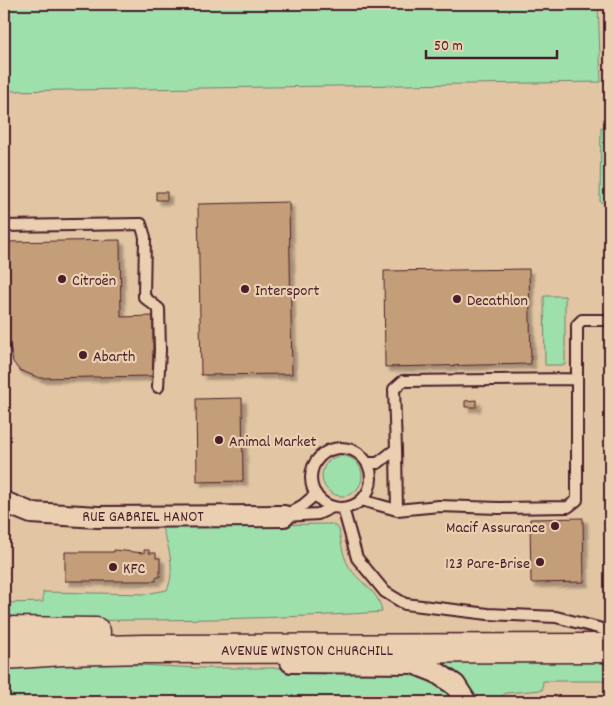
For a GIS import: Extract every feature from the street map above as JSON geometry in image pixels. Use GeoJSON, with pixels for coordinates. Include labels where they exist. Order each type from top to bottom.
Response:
{"type":"FeatureCollection","features":[{"type":"Feature","properties":{"kind":"main road","name":"AVENUE WINSTON CHURCHILL"},"geometry":{"type":"LineString","coordinates":[[4,631],[370,633],[610,631]]}},
{"type":"Feature","properties":{"kind":"main road","name":"AVENUE WINSTON CHURCHILL"},"geometry":{"type":"LineString","coordinates":[[4,655],[63,651],[610,648]]}},
{"type":"Feature","properties":{"kind":"street","name":"RUE GABRIEL HANOT"},"geometry":{"type":"LineString","coordinates":[[4,502],[31,513],[98,517],[284,516]]}},
{"type":"Feature","properties":{"kind":"street"},"geometry":{"type":"LineString","coordinates":[[259,650],[283,662],[413,663],[436,672],[455,685],[466,702]]}},
{"type":"Feature","properties":{"kind":"lane"},"geometry":{"type":"LineString","coordinates":[[4,226],[141,224],[145,237],[144,297],[159,309],[160,350],[158,387]]}},
{"type":"Feature","properties":{"kind":"lane"},"geometry":{"type":"LineString","coordinates":[[338,507],[361,500],[397,510],[439,506],[498,508],[568,507],[577,500],[577,324],[582,320],[610,320]]}},
{"type":"Feature","properties":{"kind":"lane"},"geometry":{"type":"LineString","coordinates":[[397,510],[394,389],[403,381],[576,379]]}},
{"type":"Feature","properties":{"kind":"lane"},"geometry":{"type":"LineString","coordinates":[[361,500],[371,483],[367,463],[363,457],[351,449],[334,448],[326,452],[314,465],[311,475],[316,494],[338,507],[357,558],[385,592],[404,604],[479,613],[556,617],[610,631]]}},
{"type":"Feature","properties":{"kind":"lane"},"geometry":{"type":"LineString","coordinates":[[367,463],[378,463],[386,459],[396,449]]}},
{"type":"Feature","properties":{"kind":"lane"},"geometry":{"type":"LineString","coordinates":[[284,516],[303,505],[316,494]]}},
{"type":"Feature","properties":{"kind":"lane","name":"RUE GABRIEL HANOT"},"geometry":{"type":"LineString","coordinates":[[284,516],[318,514],[338,507]]}},
{"type":"Feature","properties":{"kind":"green space"},"geometry":{"type":"Polygon","coordinates":[[[4,4],[598,4],[601,82],[4,91],[4,4]]]}},
{"type":"Feature","properties":{"kind":"green space"},"geometry":{"type":"Polygon","coordinates":[[[601,127],[610,127],[610,202],[600,202],[601,127]]]}},
{"type":"Feature","properties":{"kind":"green space"},"geometry":{"type":"Polygon","coordinates":[[[544,296],[565,296],[565,365],[545,365],[544,296]]]}},
{"type":"Feature","properties":{"kind":"green space"},"geometry":{"type":"Polygon","coordinates":[[[346,456],[353,459],[359,465],[362,476],[361,484],[353,493],[346,496],[338,496],[331,493],[323,484],[322,472],[325,465],[334,457],[346,456]]]}},
{"type":"Feature","properties":{"kind":"green space"},"geometry":{"type":"Polygon","coordinates":[[[332,524],[339,529],[346,562],[378,599],[382,612],[182,620],[4,618],[4,603],[43,602],[43,592],[146,594],[167,590],[170,583],[171,566],[167,541],[161,526],[332,524]]]}},
{"type":"Feature","properties":{"kind":"green space"},"geometry":{"type":"Polygon","coordinates":[[[427,655],[610,657],[610,681],[543,681],[542,690],[506,693],[494,702],[474,702],[427,655]]]}},
{"type":"Feature","properties":{"kind":"green space"},"geometry":{"type":"Polygon","coordinates":[[[45,660],[197,668],[404,668],[443,686],[459,702],[4,702],[4,664],[45,660]]]}},
{"type":"Feature","properties":{"kind":"building"},"geometry":{"type":"Polygon","coordinates":[[[156,192],[167,192],[167,200],[156,200],[156,192]]]}},
{"type":"Feature","properties":{"kind":"building","name":"Intersport"},"geometry":{"type":"Polygon","coordinates":[[[289,202],[292,374],[201,375],[198,204],[289,202]]]}},
{"type":"Feature","properties":{"kind":"building","name":"Citroën"},"geometry":{"type":"Polygon","coordinates":[[[120,240],[121,317],[153,316],[153,376],[40,378],[19,370],[13,362],[10,346],[4,347],[4,242],[120,240]]]}},
{"type":"Feature","properties":{"kind":"building","name":"Decathlon"},"geometry":{"type":"Polygon","coordinates":[[[529,269],[531,364],[385,367],[384,271],[529,269]]]}},
{"type":"Feature","properties":{"kind":"building","name":"Animal Market"},"geometry":{"type":"Polygon","coordinates":[[[242,398],[243,481],[197,482],[196,399],[242,398]]]}},
{"type":"Feature","properties":{"kind":"building"},"geometry":{"type":"Polygon","coordinates":[[[476,400],[476,407],[465,407],[465,401],[476,400]]]}},
{"type":"Feature","properties":{"kind":"building"},"geometry":{"type":"Polygon","coordinates":[[[583,518],[584,582],[531,583],[530,519],[583,518]]]}},
{"type":"Feature","properties":{"kind":"building","name":"KFC"},"geometry":{"type":"Polygon","coordinates":[[[114,550],[144,553],[144,550],[149,550],[149,553],[156,553],[156,558],[160,558],[160,577],[156,577],[156,581],[65,581],[65,552],[114,552],[114,550]]]}},
{"type":"Feature","properties":{"kind":"place","name":"Citroën"},"geometry":{"type":"Point","coordinates":[62,279]}},
{"type":"Feature","properties":{"kind":"place","name":"Intersport"},"geometry":{"type":"Point","coordinates":[245,289]}},
{"type":"Feature","properties":{"kind":"place","name":"Decathlon"},"geometry":{"type":"Point","coordinates":[457,299]}},
{"type":"Feature","properties":{"kind":"place","name":"Abarth"},"geometry":{"type":"Point","coordinates":[83,355]}},
{"type":"Feature","properties":{"kind":"place","name":"Animal Market"},"geometry":{"type":"Point","coordinates":[219,440]}},
{"type":"Feature","properties":{"kind":"place","name":"Macif Assurance"},"geometry":{"type":"Point","coordinates":[555,526]}},
{"type":"Feature","properties":{"kind":"place","name":"123 Pare-Brise"},"geometry":{"type":"Point","coordinates":[540,562]}},
{"type":"Feature","properties":{"kind":"place","name":"KFC"},"geometry":{"type":"Point","coordinates":[113,567]}}]}
